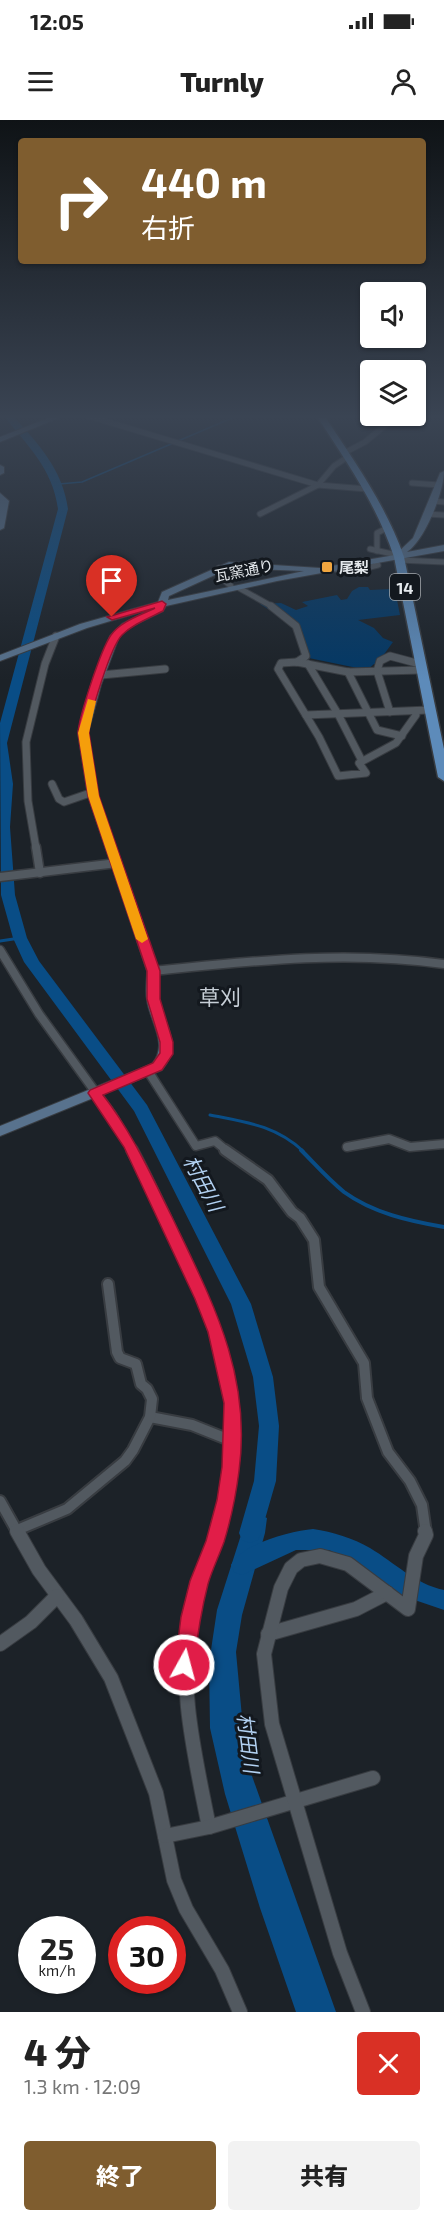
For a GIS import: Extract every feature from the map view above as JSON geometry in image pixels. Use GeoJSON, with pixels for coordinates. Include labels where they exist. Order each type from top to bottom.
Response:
{"type":"FeatureCollection","features":[{"type":"Feature","properties":{"kind":"main road","name":"14"},"geometry":{"type":"LineString","coordinates":[[375,503],[389,528],[398,557],[444,777]]}},
{"type":"Feature","properties":{"kind":"street"},"geometry":{"type":"LineString","coordinates":[[0,528],[5,503]]}},
{"type":"Feature","properties":{"kind":"street"},"geometry":{"type":"LineString","coordinates":[[260,514],[281,503]]}},
{"type":"Feature","properties":{"kind":"street"},"geometry":{"type":"LineString","coordinates":[[398,557],[417,539],[432,503]]}},
{"type":"Feature","properties":{"kind":"street"},"geometry":{"type":"LineString","coordinates":[[426,514],[444,515]]}},
{"type":"Feature","properties":{"kind":"street"},"geometry":{"type":"LineString","coordinates":[[389,528],[377,533],[373,550],[398,557],[444,562]]}},
{"type":"Feature","properties":{"kind":"street","name":"瓦窯通り"},"geometry":{"type":"LineString","coordinates":[[235,587],[376,562],[444,546]]}},
{"type":"Feature","properties":{"kind":"street","name":"瓦窯通り"},"geometry":{"type":"LineString","coordinates":[[0,656],[54,634],[161,602],[316,569],[398,557],[444,546]]}},
{"type":"Feature","properties":{"kind":"street"},"geometry":{"type":"LineString","coordinates":[[423,552],[434,561]]}},
{"type":"Feature","properties":{"kind":"street"},"geometry":{"type":"LineString","coordinates":[[0,1131],[148,1071],[162,1063],[166,1054],[166,1042],[153,999],[153,971],[93,792],[84,741],[84,724],[115,636],[125,626],[160,609],[161,602],[167,593],[219,568],[238,564],[316,569]]}},
{"type":"Feature","properties":{"kind":"street"},"geometry":{"type":"LineString","coordinates":[[219,568],[220,577],[283,613],[295,624],[301,634],[301,648],[306,656],[297,662]]}},
{"type":"Feature","properties":{"kind":"street"},"geometry":{"type":"LineString","coordinates":[[40,873],[28,801],[26,742],[54,634]]}},
{"type":"Feature","properties":{"kind":"street"},"geometry":{"type":"LineString","coordinates":[[390,712],[377,671],[380,661],[386,656],[421,667]]}},
{"type":"Feature","properties":{"kind":"street"},"geometry":{"type":"LineString","coordinates":[[416,711],[396,743],[359,763],[366,773],[338,776],[306,715],[278,669],[281,663],[297,662],[348,672],[421,667]]}},
{"type":"Feature","properties":{"kind":"street"},"geometry":{"type":"LineString","coordinates":[[308,664],[338,714],[362,761]]}},
{"type":"Feature","properties":{"kind":"street"},"geometry":{"type":"LineString","coordinates":[[100,675],[165,669]]}},
{"type":"Feature","properties":{"kind":"street"},"geometry":{"type":"LineString","coordinates":[[348,672],[380,733],[402,736]]}},
{"type":"Feature","properties":{"kind":"street"},"geometry":{"type":"LineString","coordinates":[[306,715],[429,710]]}},
{"type":"Feature","properties":{"kind":"street"},"geometry":{"type":"LineString","coordinates":[[52,784],[59,799],[64,802],[93,792]]}},
{"type":"Feature","properties":{"kind":"street"},"geometry":{"type":"LineString","coordinates":[[0,876],[117,863]]}},
{"type":"Feature","properties":{"kind":"street"},"geometry":{"type":"LineString","coordinates":[[0,950],[43,1022],[112,1116],[131,1147],[216,1332],[233,1403],[232,1441],[226,1500],[215,1541],[199,1581],[190,1617],[184,1665],[190,1734],[210,1827]]}},
{"type":"Feature","properties":{"kind":"street"},"geometry":{"type":"LineString","coordinates":[[153,971],[266,960],[325,958],[383,957],[444,964]]}},
{"type":"Feature","properties":{"kind":"street"},"geometry":{"type":"LineString","coordinates":[[148,1071],[196,1146],[215,1141],[241,1163],[268,1180],[292,1212],[300,1218],[314,1240],[319,1287],[364,1363],[367,1398],[388,1452],[410,1481],[422,1505],[426,1535],[416,1556],[408,1609],[348,1564],[320,1556],[301,1560],[295,1564],[285,1578],[264,1654],[272,1724],[340,1953],[363,2012]]}},
{"type":"Feature","properties":{"kind":"street"},"geometry":{"type":"LineString","coordinates":[[347,1147],[389,1139],[410,1147],[444,1144]]}},
{"type":"Feature","properties":{"kind":"street"},"geometry":{"type":"LineString","coordinates":[[17,1530],[67,1509],[125,1461],[150,1417],[152,1400],[147,1389],[141,1384],[136,1364],[120,1358],[117,1352],[108,1284]]}},
{"type":"Feature","properties":{"kind":"street"},"geometry":{"type":"LineString","coordinates":[[150,1417],[192,1425],[232,1441]]}},
{"type":"Feature","properties":{"kind":"street"},"geometry":{"type":"LineString","coordinates":[[0,1501],[39,1570],[76,1620],[111,1678],[156,1793],[174,1880],[186,1909],[222,1970],[240,2012]]}},
{"type":"Feature","properties":{"kind":"street"},"geometry":{"type":"LineString","coordinates":[[268,1634],[356,1609],[387,1593]]}},
{"type":"Feature","properties":{"kind":"street"},"geometry":{"type":"LineString","coordinates":[[0,1644],[31,1622],[57,1596]]}},
{"type":"Feature","properties":{"kind":"street"},"geometry":{"type":"LineString","coordinates":[[165,1836],[210,1827],[373,1778]]}},
{"type":"Feature","properties":{"kind":"shaded area"},"geometry":{"type":"Polygon","coordinates":[[[359,587],[368,587],[370,590],[391,589],[392,595],[396,595],[400,615],[358,620],[374,628],[383,638],[393,642],[377,664],[367,670],[304,657],[292,625],[284,617],[260,604],[281,603],[296,610],[308,606],[302,602],[337,595],[341,600],[347,599],[352,591],[359,587]]]}},
{"type":"Feature","properties":{"kind":"shaded area"},"geometry":{"type":"Polygon","coordinates":[[[249,1510],[267,1518],[265,1533],[242,1615],[236,1652],[242,1717],[252,1776],[336,2012],[296,2012],[260,1908],[225,1794],[210,1728],[209,1663],[217,1610],[249,1510]]]}},
{"type":"Feature","properties":{"kind":"waterway","name":"村田川"},"geometry":{"type":"LineString","coordinates":[[62,503],[63,509],[1,743],[6,784],[3,827],[8,895],[20,938],[32,962],[141,1109],[241,1304],[263,1377],[269,1426],[265,1481],[250,1533]]}},
{"type":"Feature","properties":{"kind":"waterway"},"geometry":{"type":"LineString","coordinates":[[0,941],[20,938]]}},
{"type":"Feature","properties":{"kind":"waterway"},"geometry":{"type":"LineString","coordinates":[[210,1115],[270,1130],[282,1135],[303,1151]]}},
{"type":"Feature","properties":{"kind":"waterway"},"geometry":{"type":"LineString","coordinates":[[301,1150],[332,1182],[355,1199],[379,1211],[444,1227]]}},
{"type":"Feature","properties":{"kind":"waterway"},"geometry":{"type":"LineString","coordinates":[[242,1565],[262,1554],[296,1541],[313,1539],[329,1541],[346,1546],[411,1589],[444,1600]]}},
{"type":"Feature","properties":{"kind":"slow traffic"},"geometry":{"type":"LineString","coordinates":[[91,701],[83,733],[93,796],[142,939]]}},
{"type":"Feature","properties":{"kind":"place","name":"尾梨"},"geometry":{"type":"Point","coordinates":[327,567]}},
{"type":"Feature","properties":{"kind":"district","name":"草刈"},"geometry":{"type":"Point","coordinates":[220,996]}},
{"type":"Feature","properties":{"kind":"route"},"geometry":{"type":"LineString","coordinates":[[112,617],[162,604],[156,612],[125,626],[115,636],[96,685],[83,733],[93,796],[153,971],[153,999],[166,1042],[166,1054],[162,1063],[157,1066],[95,1093],[131,1147],[203,1299],[216,1332],[233,1403],[231,1467],[226,1500],[215,1541],[199,1581],[190,1617],[184,1665]]}}]}
